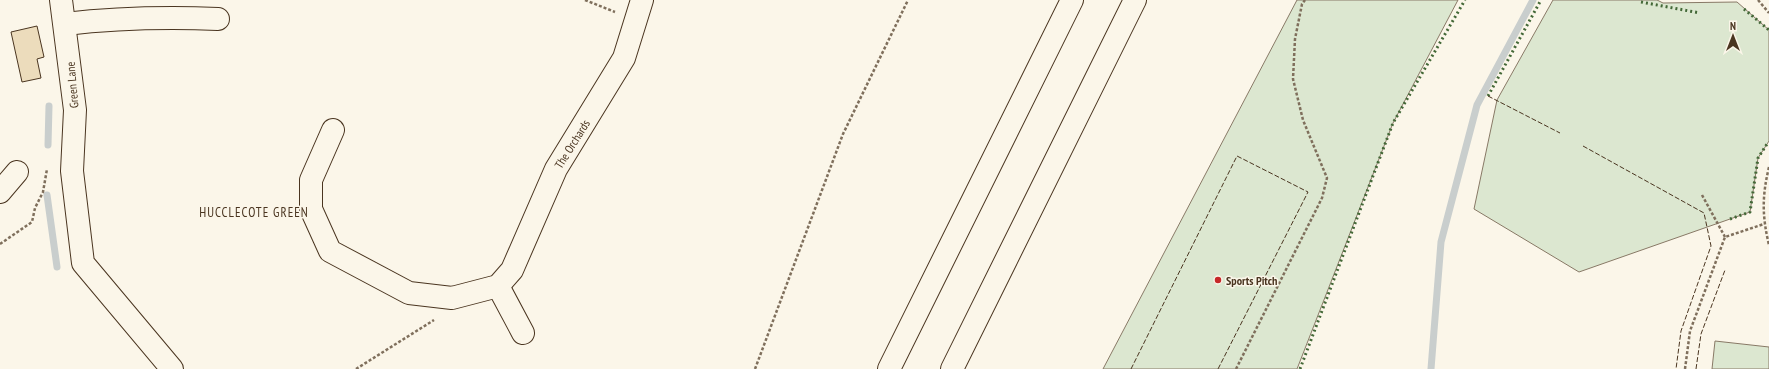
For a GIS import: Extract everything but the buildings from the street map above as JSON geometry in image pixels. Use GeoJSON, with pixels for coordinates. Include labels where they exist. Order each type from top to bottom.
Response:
{"type":"FeatureCollection","features":[{"type":"Feature","properties":{"kind":"main road","name":"Green Lane"},"geometry":{"type":"LineString","coordinates":[[61,0],[74,110],[72,172],[83,263],[172,369]]}},
{"type":"Feature","properties":{"kind":"main road"},"geometry":{"type":"LineString","coordinates":[[889,369],[1072,0]]}},
{"type":"Feature","properties":{"kind":"main road"},"geometry":{"type":"LineString","coordinates":[[952,369],[1135,0]]}},
{"type":"Feature","properties":{"kind":"main road","name":"The Orchards"},"geometry":{"type":"LineString","coordinates":[[498,286],[512,270],[556,169],[624,58],[639,10]]}},
{"type":"Feature","properties":{"kind":"main road"},"geometry":{"type":"LineString","coordinates":[[65,24],[102,20],[172,17],[218,19]]}},
{"type":"Feature","properties":{"kind":"main road"},"geometry":{"type":"LineString","coordinates":[[333,130],[311,180],[311,209],[330,251],[409,292],[452,298],[498,286],[523,333]]}},
{"type":"Feature","properties":{"kind":"main road"},"geometry":{"type":"LineString","coordinates":[[0,192],[17,172]]}},
{"type":"Feature","properties":{"kind":"path"},"geometry":{"type":"LineString","coordinates":[[585,0],[639,10]]}},
{"type":"Feature","properties":{"kind":"path"},"geometry":{"type":"LineString","coordinates":[[755,369],[843,134],[908,0]]}},
{"type":"Feature","properties":{"kind":"path"},"geometry":{"type":"LineString","coordinates":[[1236,369],[1322,198],[1327,178],[1303,120],[1293,79],[1295,38],[1302,4],[1305,0]]}},
{"type":"Feature","properties":{"kind":"path"},"geometry":{"type":"LineString","coordinates":[[1758,0],[1769,13]]}},
{"type":"Feature","properties":{"kind":"path"},"geometry":{"type":"LineString","coordinates":[[1769,167],[1763,190],[1764,224],[1769,245]]}},
{"type":"Feature","properties":{"kind":"path"},"geometry":{"type":"LineString","coordinates":[[0,244],[32,222],[35,208],[43,192],[47,169]]}},
{"type":"Feature","properties":{"kind":"path"},"geometry":{"type":"LineString","coordinates":[[17,172],[47,169],[72,172]]}},
{"type":"Feature","properties":{"kind":"path"},"geometry":{"type":"LineString","coordinates":[[1685,369],[1690,331],[1725,237],[1702,195]]}},
{"type":"Feature","properties":{"kind":"path"},"geometry":{"type":"LineString","coordinates":[[1725,237],[1764,224]]}},
{"type":"Feature","properties":{"kind":"path"},"geometry":{"type":"LineString","coordinates":[[356,369],[458,304],[457,297]]}},
{"type":"Feature","properties":{"kind":"green space"},"geometry":{"type":"Polygon","coordinates":[[[1297,0],[1458,0],[1393,123],[1297,369],[1103,369],[1297,0]]]}},
{"type":"Feature","properties":{"kind":"green space"},"geometry":{"type":"Polygon","coordinates":[[[1553,0],[1657,0],[1663,3],[1737,2],[1769,30],[1769,141],[1758,158],[1750,212],[1579,272],[1474,209],[1497,100],[1553,0]]]}},
{"type":"Feature","properties":{"kind":"green space"},"geometry":{"type":"Polygon","coordinates":[[[1715,341],[1769,347],[1769,369],[1712,369],[1715,341]]]}},
{"type":"Feature","properties":{"kind":"waterway"},"geometry":{"type":"LineString","coordinates":[[1431,369],[1441,242],[1477,105],[1533,0]]}},
{"type":"Feature","properties":{"kind":"waterway"},"geometry":{"type":"LineString","coordinates":[[48,145],[49,106]]}},
{"type":"Feature","properties":{"kind":"waterway"},"geometry":{"type":"LineString","coordinates":[[47,195],[57,267]]}},
{"type":"Feature","properties":{"kind":"hedge"},"geometry":{"type":"LineString","coordinates":[[1300,369],[1393,123],[1465,0]]}},
{"type":"Feature","properties":{"kind":"hedge"},"geometry":{"type":"LineString","coordinates":[[1488,96],[1541,0]]}},
{"type":"Feature","properties":{"kind":"hedge"},"geometry":{"type":"LineString","coordinates":[[1641,2],[1700,13]]}},
{"type":"Feature","properties":{"kind":"hedge"},"geometry":{"type":"LineString","coordinates":[[1744,9],[1769,30]]}},
{"type":"Feature","properties":{"kind":"hedge"},"geometry":{"type":"LineString","coordinates":[[1730,219],[1750,212],[1758,158],[1767,144]]}},
{"type":"Feature","properties":{"kind":"fence"},"geometry":{"type":"LineString","coordinates":[[1488,96],[1560,133]]}},
{"type":"Feature","properties":{"kind":"fence"},"geometry":{"type":"LineString","coordinates":[[1583,146],[1704,213],[1711,246],[1681,331],[1676,369]]}},
{"type":"Feature","properties":{"kind":"fence"},"geometry":{"type":"LineString","coordinates":[[1131,369],[1237,156],[1308,192],[1218,369]]}},
{"type":"Feature","properties":{"kind":"fence"},"geometry":{"type":"LineString","coordinates":[[1696,369],[1701,334],[1725,270]]}},
{"type":"Feature","properties":{"kind":"place","name":"Sports Pitch"},"geometry":{"type":"Point","coordinates":[1218,280]}},
{"type":"Feature","properties":{"kind":"district","name":"HUCCLECOTE GREEN"},"geometry":{"type":"Point","coordinates":[254,212]}}]}
